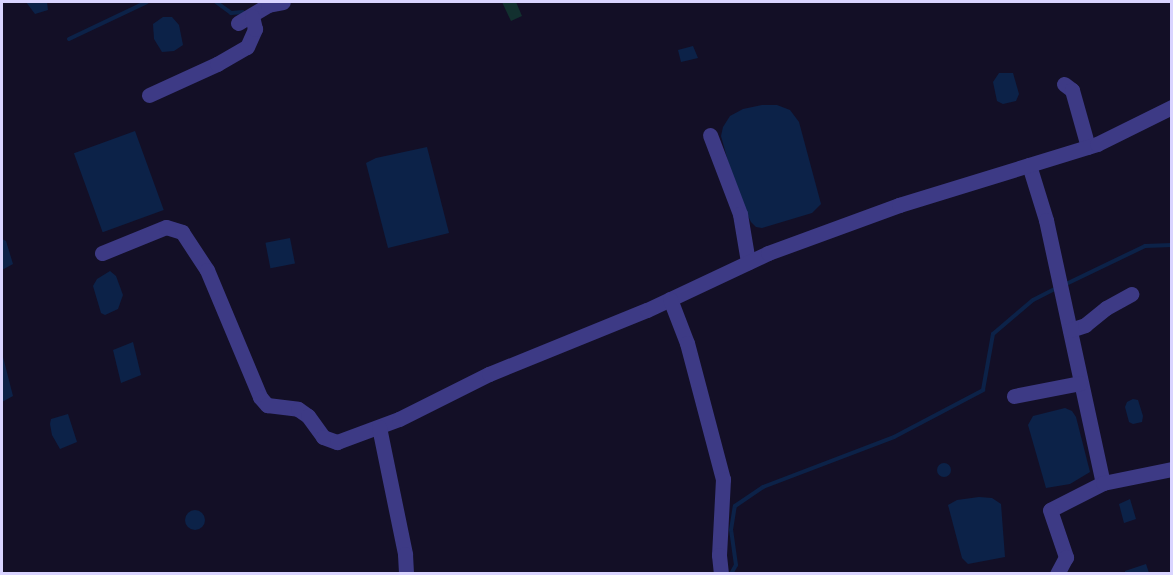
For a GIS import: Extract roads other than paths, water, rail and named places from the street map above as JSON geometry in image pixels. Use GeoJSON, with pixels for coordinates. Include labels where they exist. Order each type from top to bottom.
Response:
{"type":"FeatureCollection","features":[{"type":"Feature","properties":{"kind":"street"},"geometry":{"type":"LineString","coordinates":[[238,23],[268,5],[283,2]]}},
{"type":"Feature","properties":{"kind":"street"},"geometry":{"type":"LineString","coordinates":[[149,95],[248,47],[255,29],[252,16]]}},
{"type":"Feature","properties":{"kind":"street"},"geometry":{"type":"LineString","coordinates":[[1064,84],[1072,90],[1088,147]]}},
{"type":"Feature","properties":{"kind":"street"},"geometry":{"type":"LineString","coordinates":[[102,253],[166,227],[177,229],[190,243],[207,270],[245,367],[264,402],[298,409],[308,416],[323,437],[333,442],[379,427],[481,377],[670,299],[748,262],[899,205],[1088,147],[1172,107]]}},
{"type":"Feature","properties":{"kind":"street"},"geometry":{"type":"LineString","coordinates":[[710,135],[740,214],[748,262]]}},
{"type":"Feature","properties":{"kind":"street"},"geometry":{"type":"LineString","coordinates":[[1029,165],[1046,220],[1103,483]]}},
{"type":"Feature","properties":{"kind":"street"},"geometry":{"type":"LineString","coordinates":[[1070,330],[1085,324],[1106,308],[1131,294]]}},
{"type":"Feature","properties":{"kind":"street"},"geometry":{"type":"LineString","coordinates":[[670,299],[687,343],[723,479],[719,555],[721,573]]}},
{"type":"Feature","properties":{"kind":"street"},"geometry":{"type":"LineString","coordinates":[[1014,396],[1080,382]]}},
{"type":"Feature","properties":{"kind":"street"},"geometry":{"type":"LineString","coordinates":[[379,427],[405,554],[406,573]]}},
{"type":"Feature","properties":{"kind":"street"},"geometry":{"type":"LineString","coordinates":[[1057,573],[1065,557],[1050,510],[1103,483],[1172,468]]}},
{"type":"Feature","properties":{"kind":"water"},"geometry":{"type":"Polygon","coordinates":[[[26,2],[47,2],[48,10],[35,14],[26,2]]]}},
{"type":"Feature","properties":{"kind":"water"},"geometry":{"type":"Polygon","coordinates":[[[163,17],[172,17],[179,25],[183,45],[174,51],[162,52],[154,39],[153,24],[163,17]]]}},
{"type":"Feature","properties":{"kind":"water"},"geometry":{"type":"Polygon","coordinates":[[[693,46],[698,58],[681,62],[678,50],[693,46]]]}},
{"type":"Feature","properties":{"kind":"water"},"geometry":{"type":"Polygon","coordinates":[[[999,73],[1013,73],[1019,94],[1016,101],[1003,104],[997,101],[993,82],[999,73]]]}},
{"type":"Feature","properties":{"kind":"water"},"geometry":{"type":"Polygon","coordinates":[[[777,105],[790,110],[799,122],[821,204],[812,213],[762,228],[756,227],[751,222],[737,194],[721,136],[723,127],[730,116],[743,109],[777,105]]]}},
{"type":"Feature","properties":{"kind":"water"},"geometry":{"type":"Polygon","coordinates":[[[135,131],[164,210],[103,232],[74,153],[135,131]]]}},
{"type":"Feature","properties":{"kind":"water"},"geometry":{"type":"Polygon","coordinates":[[[427,147],[449,233],[388,248],[366,163],[376,158],[427,147]]]}},
{"type":"Feature","properties":{"kind":"water"},"geometry":{"type":"Polygon","coordinates":[[[290,238],[295,264],[270,268],[265,243],[290,238]]]}},
{"type":"Feature","properties":{"kind":"water"},"geometry":{"type":"Polygon","coordinates":[[[2,239],[6,241],[13,264],[2,270],[2,239]]]}},
{"type":"Feature","properties":{"kind":"water"},"geometry":{"type":"Polygon","coordinates":[[[110,271],[116,276],[123,295],[118,309],[105,315],[101,313],[93,286],[97,279],[110,271]]]}},
{"type":"Feature","properties":{"kind":"water"},"geometry":{"type":"Polygon","coordinates":[[[133,342],[141,375],[121,383],[113,350],[133,342]]]}},
{"type":"Feature","properties":{"kind":"water"},"geometry":{"type":"Polygon","coordinates":[[[2,353],[13,396],[2,402],[2,353]]]}},
{"type":"Feature","properties":{"kind":"water"},"geometry":{"type":"Polygon","coordinates":[[[1133,399],[1138,400],[1143,416],[1142,422],[1133,424],[1129,422],[1125,407],[1127,402],[1133,399]]]}},
{"type":"Feature","properties":{"kind":"water"},"geometry":{"type":"Polygon","coordinates":[[[1065,408],[1072,411],[1076,417],[1090,472],[1070,484],[1046,488],[1028,425],[1033,416],[1065,408]]]}},
{"type":"Feature","properties":{"kind":"water"},"geometry":{"type":"Polygon","coordinates":[[[68,414],[77,442],[60,449],[52,435],[51,419],[68,414]]]}},
{"type":"Feature","properties":{"kind":"water"},"geometry":{"type":"Polygon","coordinates":[[[941,463],[947,463],[951,470],[947,477],[941,477],[937,473],[937,467],[941,463]]]}},
{"type":"Feature","properties":{"kind":"water"},"geometry":{"type":"Polygon","coordinates":[[[992,498],[1001,504],[1005,557],[968,564],[962,558],[948,505],[957,500],[992,498]]]}},
{"type":"Feature","properties":{"kind":"water"},"geometry":{"type":"Polygon","coordinates":[[[1130,499],[1136,519],[1124,523],[1119,504],[1130,499]]]}},
{"type":"Feature","properties":{"kind":"water"},"geometry":{"type":"Polygon","coordinates":[[[195,510],[202,513],[205,520],[202,527],[195,530],[188,527],[185,520],[188,513],[195,510]]]}},
{"type":"Feature","properties":{"kind":"water"},"geometry":{"type":"Polygon","coordinates":[[[1146,564],[1149,573],[1125,573],[1125,571],[1146,564]]]}},
{"type":"Feature","properties":{"kind":"waterway"},"geometry":{"type":"LineString","coordinates":[[69,39],[147,2]]}},
{"type":"Feature","properties":{"kind":"waterway"},"geometry":{"type":"LineString","coordinates":[[216,2],[231,13],[243,12]]}},
{"type":"Feature","properties":{"kind":"waterway"},"geometry":{"type":"LineString","coordinates":[[1064,285],[1145,246],[1172,245]]}},
{"type":"Feature","properties":{"kind":"waterway"},"geometry":{"type":"LineString","coordinates":[[731,574],[736,565],[731,530],[735,506],[763,487],[894,437],[983,390],[993,334],[1033,300],[1057,288]]}}]}
